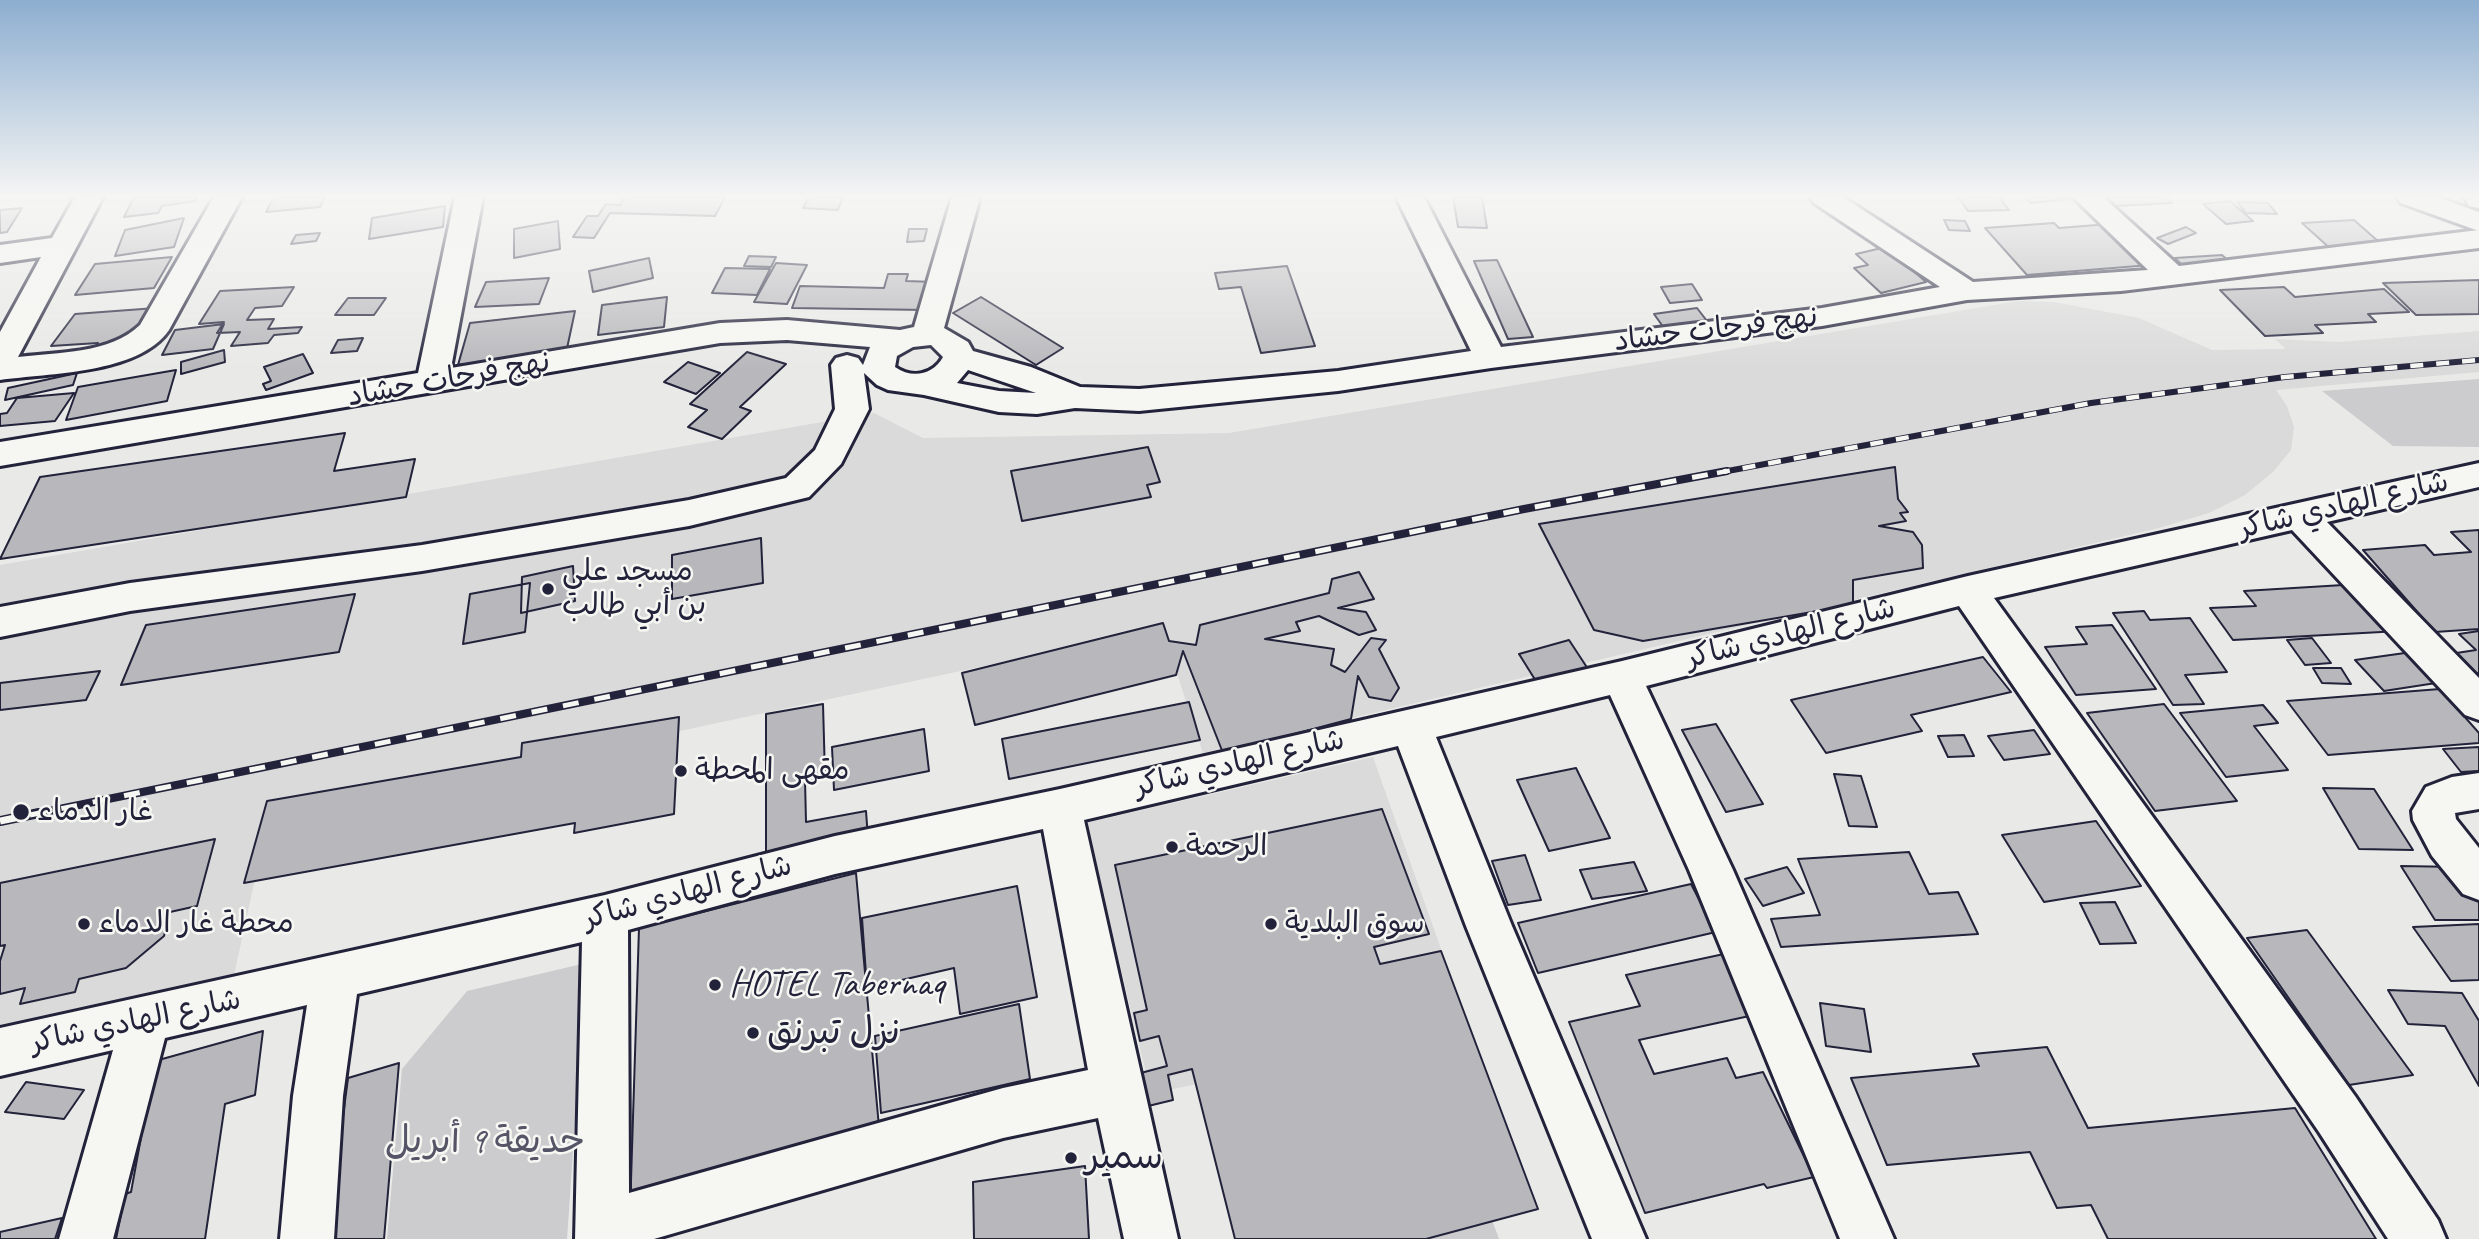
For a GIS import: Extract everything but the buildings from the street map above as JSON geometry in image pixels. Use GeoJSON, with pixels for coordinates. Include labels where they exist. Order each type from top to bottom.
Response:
{"type":"FeatureCollection","features":[{"type":"Feature","properties":{"kind":"street"},"geometry":{"type":"LineString","coordinates":[[0,361],[56,255]]}},
{"type":"Feature","properties":{"kind":"street"},"geometry":{"type":"LineString","coordinates":[[0,370],[108,355],[125,350],[145,339],[153,330],[195,255]]}},
{"type":"Feature","properties":{"kind":"street"},"geometry":{"type":"LineString","coordinates":[[432,383],[457,255]]}},
{"type":"Feature","properties":{"kind":"street"},"geometry":{"type":"LineString","coordinates":[[914,337],[944,255]]}},
{"type":"Feature","properties":{"kind":"street"},"geometry":{"type":"LineString","coordinates":[[1439,255],[1491,358]]}},
{"type":"Feature","properties":{"kind":"street"},"geometry":{"type":"LineString","coordinates":[[1912,255],[1967,291]]}},
{"type":"Feature","properties":{"kind":"street"},"geometry":{"type":"LineString","coordinates":[[2149,255],[2171,275]]}},
{"type":"Feature","properties":{"kind":"street","name":"نهج فرحات حشاد"},"geometry":{"type":"LineString","coordinates":[[959,357],[1020,374],[1075,397],[1139,400],[1338,381],[1491,358],[1822,317],[1967,291],[2057,289],[2344,255]]}},
{"type":"Feature","properties":{"kind":"street"},"geometry":{"type":"LineString","coordinates":[[787,330],[810,352],[863,368],[897,383],[924,384],[972,398],[1031,405],[1053,404],[1075,397]]}},
{"type":"Feature","properties":{"kind":"street","name":"نهج فرحات حشاد"},"geometry":{"type":"LineString","coordinates":[[0,454],[720,333],[787,330],[914,337]]}},
{"type":"Feature","properties":{"kind":"street"},"geometry":{"type":"LineString","coordinates":[[0,622],[130,597],[422,558],[676,515],[797,488],[829,456],[852,410],[863,368],[881,354],[914,337],[951,342],[959,357],[949,374],[924,384]]}},
{"type":"Feature","properties":{"kind":"street","name":"شارع الهادي شاكر"},"geometry":{"type":"LineString","coordinates":[[0,1052],[605,916],[835,855],[1060,807],[1622,677],[1968,590],[2479,475]]}},
{"type":"Feature","properties":{"kind":"street"},"geometry":{"type":"LineString","coordinates":[[2300,516],[2479,704]]}},
{"type":"Feature","properties":{"kind":"street"},"geometry":{"type":"LineString","coordinates":[[1968,590],[2337,1114],[2419,1239]]}},
{"type":"Feature","properties":{"kind":"street"},"geometry":{"type":"LineString","coordinates":[[1622,677],[1711,870],[1867,1239]]}},
{"type":"Feature","properties":{"kind":"street"},"geometry":{"type":"LineString","coordinates":[[1410,724],[1494,938],[1619,1239]]}},
{"type":"Feature","properties":{"kind":"street"},"geometry":{"type":"LineString","coordinates":[[2479,791],[2453,795],[2438,802],[2433,810],[2433,821],[2479,880]]}},
{"type":"Feature","properties":{"kind":"street"},"geometry":{"type":"LineString","coordinates":[[1060,807],[1117,1090],[1152,1239]]}},
{"type":"Feature","properties":{"kind":"street"},"geometry":{"type":"LineString","coordinates":[[605,916],[602,1233],[1003,1113],[1117,1090]]}},
{"type":"Feature","properties":{"kind":"street"},"geometry":{"type":"LineString","coordinates":[[307,1239],[318,1096],[335,978]]}},
{"type":"Feature","properties":{"kind":"street"},"geometry":{"type":"LineString","coordinates":[[86,1239],[145,1021]]}},
{"type":"Feature","properties":{"kind":"shaded area"},"geometry":{"type":"Polygon","coordinates":[[[2018,301],[2054,302],[2139,318],[2212,350],[2286,349],[2275,339],[2338,342],[2479,331],[2479,372],[2276,390],[2287,406],[2294,427],[2291,450],[2273,472],[2245,495],[2209,513],[2159,528],[1203,753],[1162,628],[268,819],[234,975],[0,1029],[0,565],[874,413],[923,438],[1229,433],[2018,301]]]}},
{"type":"Feature","properties":{"kind":"shaded area","name":"سوق البلدية"},"geometry":{"type":"Polygon","coordinates":[[[1373,757],[1468,1025],[1151,1094],[1086,823],[1373,757]]]}},
{"type":"Feature","properties":{"kind":"green space"},"geometry":{"type":"Polygon","coordinates":[[[2479,379],[2479,447],[2393,446],[2322,391],[2479,379]]]}},
{"type":"Feature","properties":{"kind":"green space","name":"حديقة 9 أبريل"},"geometry":{"type":"Polygon","coordinates":[[[586,963],[567,1239],[387,1239],[402,1069],[467,991],[586,963]]]}},
{"type":"Feature","properties":{"kind":"green space"},"geometry":{"type":"Polygon","coordinates":[[[1491,1217],[1499,1239],[1404,1239],[1491,1217]]]}},
{"type":"Feature","properties":{"kind":"railway"},"geometry":{"type":"LineString","coordinates":[[1717,473],[2091,403],[2285,377],[2479,360]]}},
{"type":"Feature","properties":{"kind":"railway"},"geometry":{"type":"LineString","coordinates":[[30,815],[1524,509],[1727,471]]}},
{"type":"Feature","properties":{"kind":"railway"},"geometry":{"type":"LineString","coordinates":[[0,821],[39,813]]}},
{"type":"Feature","properties":{"kind":"place","name":"مسجد علي بن أبي طالب"},"geometry":{"type":"Point","coordinates":[548,589]}},
{"type":"Feature","properties":{"kind":"place","name":"مقهى المحطة"},"geometry":{"type":"Point","coordinates":[681,771]}},
{"type":"Feature","properties":{"kind":"place","name":"غار الدماء"},"geometry":{"type":"Point","coordinates":[21,812]}},
{"type":"Feature","properties":{"kind":"place","name":"الرحمة"},"geometry":{"type":"Point","coordinates":[1172,847]}},
{"type":"Feature","properties":{"kind":"place","name":"محطة غار الدماء"},"geometry":{"type":"Point","coordinates":[84,924]}},
{"type":"Feature","properties":{"kind":"place","name":"سوق البلدية"},"geometry":{"type":"Point","coordinates":[1271,924]}},
{"type":"Feature","properties":{"kind":"place","name":"HOTEL Tabernaq"},"geometry":{"type":"Point","coordinates":[715,985]}},
{"type":"Feature","properties":{"kind":"place","name":"نزل تبرنق"},"geometry":{"type":"Point","coordinates":[753,1033]}},
{"type":"Feature","properties":{"kind":"place","name":"سمير"},"geometry":{"type":"Point","coordinates":[1071,1158]}}]}
